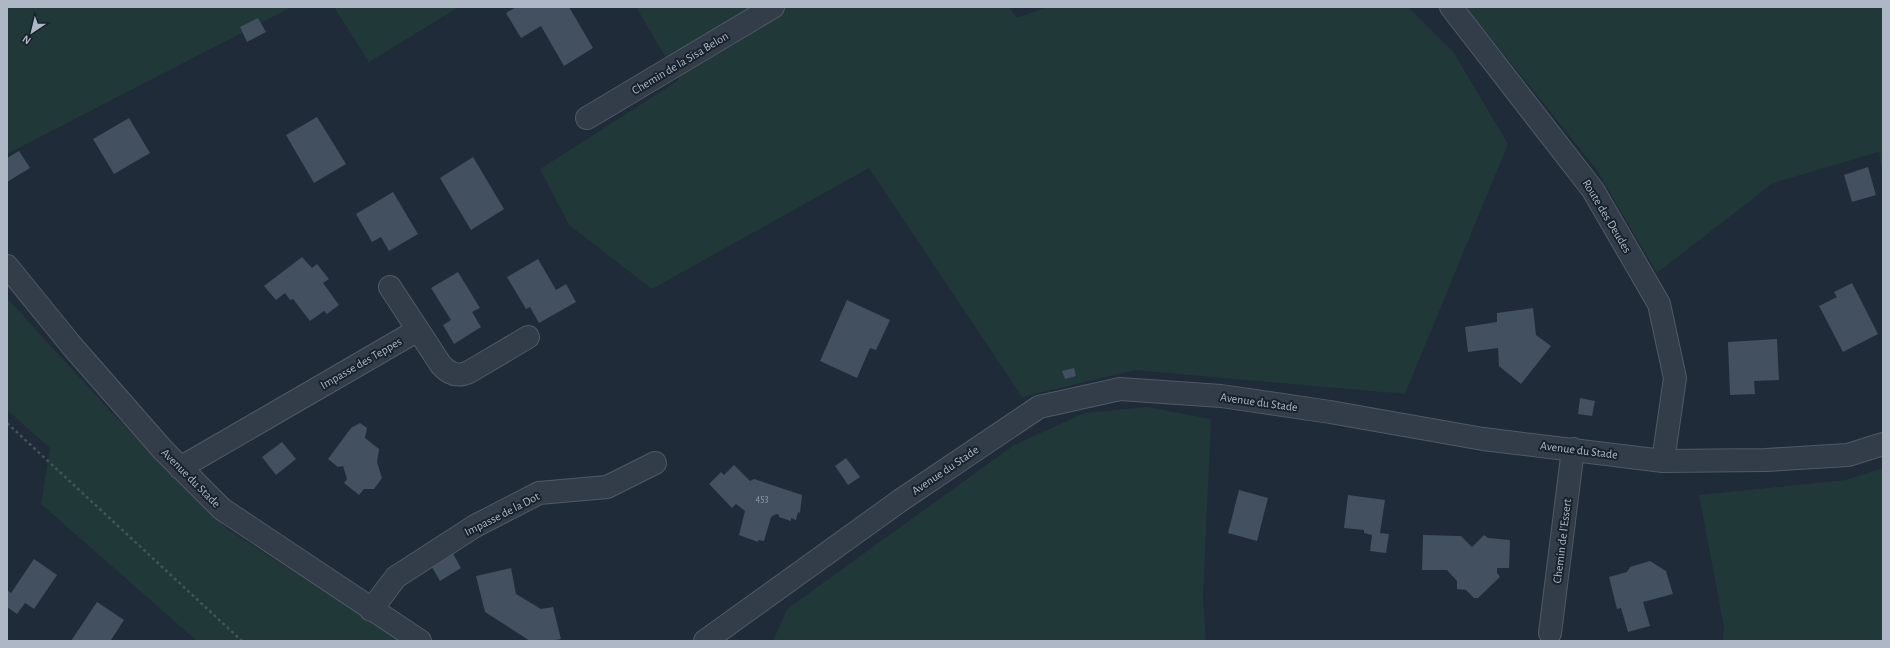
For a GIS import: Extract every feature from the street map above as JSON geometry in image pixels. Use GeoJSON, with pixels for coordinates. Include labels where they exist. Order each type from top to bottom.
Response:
{"type":"FeatureCollection","features":[{"type":"Feature","properties":{"kind":"street","name":"Chemin de la Sisa Belon"},"geometry":{"type":"LineString","coordinates":[[587,118],[773,7]]}},
{"type":"Feature","properties":{"kind":"street","name":"Route des Deudes"},"geometry":{"type":"LineString","coordinates":[[1451,7],[1593,190],[1659,304],[1675,378],[1663,461]]}},
{"type":"Feature","properties":{"kind":"street","name":"Avenue du Stade"},"geometry":{"type":"LineString","coordinates":[[7,266],[72,346],[180,468],[222,509],[371,610],[420,641]]}},
{"type":"Feature","properties":{"kind":"street"},"geometry":{"type":"LineString","coordinates":[[390,287],[441,366],[447,371],[455,374],[463,375],[470,372],[528,337]]}},
{"type":"Feature","properties":{"kind":"street","name":"Impasse des Teppes"},"geometry":{"type":"LineString","coordinates":[[180,468],[418,330]]}},
{"type":"Feature","properties":{"kind":"street","name":"Avenue du Stade"},"geometry":{"type":"LineString","coordinates":[[705,641],[901,500],[1039,407],[1120,389],[1221,396],[1330,412],[1483,439],[1663,461],[1766,460],[1848,455],[1883,444]]}},
{"type":"Feature","properties":{"kind":"street","name":"Chemin de l'Essert"},"geometry":{"type":"LineString","coordinates":[[1550,633],[1573,450]]}},
{"type":"Feature","properties":{"kind":"street","name":"Impasse de la Dot"},"geometry":{"type":"LineString","coordinates":[[371,610],[396,577],[475,526],[539,493],[607,487],[654,463]]}},
{"type":"Feature","properties":{"kind":"path"},"geometry":{"type":"LineString","coordinates":[[7,423],[162,565],[242,641]]}},
{"type":"Feature","properties":{"kind":"green space"},"geometry":{"type":"Polygon","coordinates":[[[11,7],[292,7],[7,154],[7,9],[11,7]]]}},
{"type":"Feature","properties":{"kind":"green space"},"geometry":{"type":"Polygon","coordinates":[[[334,7],[459,7],[369,62],[334,7]]]}},
{"type":"Feature","properties":{"kind":"green space"},"geometry":{"type":"Polygon","coordinates":[[[636,7],[1009,7],[1017,18],[1048,7],[1408,7],[1454,53],[1508,144],[1405,394],[1135,370],[1022,397],[869,168],[652,289],[569,225],[540,169],[679,80],[636,7]]]}},
{"type":"Feature","properties":{"kind":"green space"},"geometry":{"type":"Polygon","coordinates":[[[1466,7],[1883,7],[1883,178],[1879,152],[1773,183],[1657,273],[1596,169],[1466,7]]]}},
{"type":"Feature","properties":{"kind":"green space"},"geometry":{"type":"Polygon","coordinates":[[[7,298],[114,415],[227,529],[403,641],[197,641],[41,504],[50,448],[7,410],[7,298]]]}},
{"type":"Feature","properties":{"kind":"green space"},"geometry":{"type":"Polygon","coordinates":[[[1147,407],[1211,419],[1203,597],[1206,641],[773,641],[787,609],[1014,445],[1085,413],[1147,407]]]}},
{"type":"Feature","properties":{"kind":"green space"},"geometry":{"type":"Polygon","coordinates":[[[1883,468],[1883,641],[1723,641],[1724,627],[1699,495],[1846,480],[1883,468]]]}},
{"type":"Feature","properties":{"kind":"building"},"geometry":{"type":"Polygon","coordinates":[[[516,7],[569,7],[593,48],[564,66],[541,26],[521,38],[506,13],[516,7]]]}},
{"type":"Feature","properties":{"kind":"building"},"geometry":{"type":"Polygon","coordinates":[[[258,18],[266,32],[247,42],[240,27],[258,18]]]}},
{"type":"Feature","properties":{"kind":"building"},"geometry":{"type":"Polygon","coordinates":[[[317,117],[346,164],[314,183],[286,135],[317,117]]]}},
{"type":"Feature","properties":{"kind":"building"},"geometry":{"type":"Polygon","coordinates":[[[129,118],[150,153],[114,174],[93,139],[129,118]]]}},
{"type":"Feature","properties":{"kind":"building"},"geometry":{"type":"Polygon","coordinates":[[[19,151],[30,168],[7,182],[7,158],[19,151]]]}},
{"type":"Feature","properties":{"kind":"building"},"geometry":{"type":"Polygon","coordinates":[[[473,157],[504,209],[471,230],[440,178],[473,157]]]}},
{"type":"Feature","properties":{"kind":"building"},"geometry":{"type":"Polygon","coordinates":[[[1868,167],[1876,195],[1852,202],[1844,175],[1868,167]]]}},
{"type":"Feature","properties":{"kind":"building"},"geometry":{"type":"Polygon","coordinates":[[[393,192],[418,234],[389,251],[381,237],[372,242],[356,214],[393,192]]]}},
{"type":"Feature","properties":{"kind":"building"},"geometry":{"type":"Polygon","coordinates":[[[302,257],[312,268],[317,264],[329,279],[323,283],[339,305],[327,314],[324,311],[310,321],[293,299],[290,300],[285,293],[276,300],[264,286],[302,257]]]}},
{"type":"Feature","properties":{"kind":"building"},"geometry":{"type":"Polygon","coordinates":[[[538,259],[556,290],[566,284],[576,302],[539,323],[530,307],[526,309],[507,277],[538,259]]]}},
{"type":"Feature","properties":{"kind":"building"},"geometry":{"type":"Polygon","coordinates":[[[458,272],[480,308],[472,312],[481,327],[454,344],[443,325],[451,320],[431,288],[458,272]]]}},
{"type":"Feature","properties":{"kind":"building"},"geometry":{"type":"Polygon","coordinates":[[[1852,283],[1878,334],[1843,352],[1819,306],[1837,297],[1834,292],[1852,283]]]}},
{"type":"Feature","properties":{"kind":"building"},"geometry":{"type":"Polygon","coordinates":[[[847,300],[890,320],[876,350],[870,348],[857,378],[820,361],[847,300]]]}},
{"type":"Feature","properties":{"kind":"building"},"geometry":{"type":"Polygon","coordinates":[[[1533,308],[1536,335],[1551,346],[1521,384],[1499,366],[1498,348],[1468,352],[1465,327],[1497,322],[1497,313],[1533,308]]]}},
{"type":"Feature","properties":{"kind":"building"},"geometry":{"type":"Polygon","coordinates":[[[1777,339],[1779,380],[1754,381],[1755,394],[1730,395],[1728,342],[1777,339]]]}},
{"type":"Feature","properties":{"kind":"building"},"geometry":{"type":"Polygon","coordinates":[[[1074,368],[1076,376],[1065,379],[1062,371],[1074,368]]]}},
{"type":"Feature","properties":{"kind":"building"},"geometry":{"type":"Polygon","coordinates":[[[1580,398],[1595,401],[1592,416],[1578,414],[1580,398]]]}},
{"type":"Feature","properties":{"kind":"building"},"geometry":{"type":"Polygon","coordinates":[[[360,423],[367,428],[365,438],[379,449],[377,462],[382,478],[374,489],[364,489],[359,495],[344,483],[347,479],[343,466],[338,467],[328,459],[351,428],[360,423]]]}},
{"type":"Feature","properties":{"kind":"building"},"geometry":{"type":"Polygon","coordinates":[[[282,442],[296,459],[276,475],[262,457],[282,442]]]}},
{"type":"Feature","properties":{"kind":"building"},"geometry":{"type":"Polygon","coordinates":[[[846,458],[860,477],[848,485],[835,466],[846,458]]]}},
{"type":"Feature","properties":{"kind":"building"},"geometry":{"type":"Polygon","coordinates":[[[734,465],[750,481],[754,479],[802,495],[800,513],[798,512],[796,520],[791,518],[791,521],[779,517],[779,515],[776,514],[771,517],[764,541],[758,540],[758,542],[739,535],[745,511],[736,504],[732,508],[709,484],[721,472],[724,475],[734,465]]]}},
{"type":"Feature","properties":{"kind":"building"},"geometry":{"type":"Polygon","coordinates":[[[1239,490],[1268,498],[1257,541],[1228,533],[1239,490]]]}},
{"type":"Feature","properties":{"kind":"building"},"geometry":{"type":"Polygon","coordinates":[[[1348,495],[1385,500],[1380,533],[1389,534],[1386,553],[1370,551],[1372,535],[1364,533],[1364,530],[1344,528],[1348,495]]]}},
{"type":"Feature","properties":{"kind":"building"},"geometry":{"type":"Polygon","coordinates":[[[1423,535],[1461,536],[1472,547],[1484,535],[1488,538],[1510,540],[1509,568],[1497,568],[1497,573],[1500,577],[1478,598],[1474,598],[1466,590],[1457,589],[1457,581],[1447,570],[1422,570],[1423,535]]]}},
{"type":"Feature","properties":{"kind":"building"},"geometry":{"type":"Polygon","coordinates":[[[451,550],[461,568],[440,581],[429,562],[451,550]]]}},
{"type":"Feature","properties":{"kind":"building"},"geometry":{"type":"Polygon","coordinates":[[[34,559],[57,575],[34,609],[25,603],[17,614],[7,607],[7,590],[11,593],[34,559]]]}},
{"type":"Feature","properties":{"kind":"building"},"geometry":{"type":"Polygon","coordinates":[[[1650,561],[1666,571],[1673,594],[1643,602],[1650,626],[1628,632],[1621,608],[1617,609],[1609,577],[1627,572],[1630,567],[1650,561]]]}},
{"type":"Feature","properties":{"kind":"building"},"geometry":{"type":"Polygon","coordinates":[[[511,568],[516,594],[541,609],[553,607],[561,639],[550,641],[530,641],[485,612],[476,576],[511,568]]]}},
{"type":"Feature","properties":{"kind":"building"},"geometry":{"type":"Polygon","coordinates":[[[97,602],[124,620],[111,640],[113,641],[71,641],[97,602]]]}}]}
